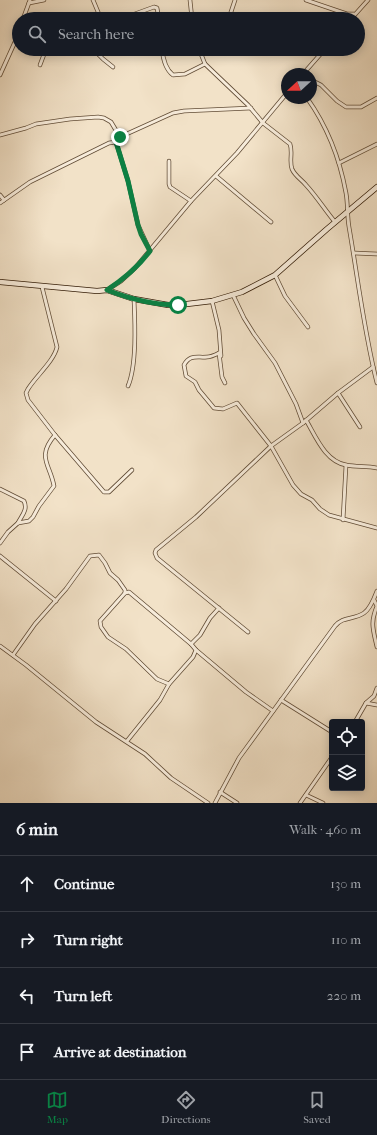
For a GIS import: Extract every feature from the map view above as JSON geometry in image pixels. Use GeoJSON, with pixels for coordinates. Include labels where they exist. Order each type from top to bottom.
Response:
{"type":"FeatureCollection","features":[{"type":"Feature","properties":{"kind":"street"},"geometry":{"type":"LineString","coordinates":[[26,12],[30,2],[44,0]]}},
{"type":"Feature","properties":{"kind":"street"},"geometry":{"type":"LineString","coordinates":[[93,0],[98,12]]}},
{"type":"Feature","properties":{"kind":"street"},"geometry":{"type":"LineString","coordinates":[[190,0],[191,12]]}},
{"type":"Feature","properties":{"kind":"street"},"geometry":{"type":"LineString","coordinates":[[231,12],[235,0]]}},
{"type":"Feature","properties":{"kind":"street"},"geometry":{"type":"LineString","coordinates":[[306,0],[341,12]]}},
{"type":"Feature","properties":{"kind":"street"},"geometry":{"type":"LineString","coordinates":[[356,12],[368,0]]}},
{"type":"Feature","properties":{"kind":"street"},"geometry":{"type":"LineString","coordinates":[[139,12],[154,6],[157,8],[158,12]]}},
{"type":"Feature","properties":{"kind":"street"},"geometry":{"type":"LineString","coordinates":[[0,75],[12,48]]}},
{"type":"Feature","properties":{"kind":"street"},"geometry":{"type":"LineString","coordinates":[[40,65],[43,56]]}},
{"type":"Feature","properties":{"kind":"street"},"geometry":{"type":"LineString","coordinates":[[100,56],[113,67]]}},
{"type":"Feature","properties":{"kind":"street"},"geometry":{"type":"LineString","coordinates":[[164,56],[166,66],[169,72],[173,75],[185,74],[205,64]]}},
{"type":"Feature","properties":{"kind":"street"},"geometry":{"type":"LineString","coordinates":[[202,56],[205,64],[251,108],[263,123],[290,144],[291,162],[296,176],[306,184],[335,222]]}},
{"type":"Feature","properties":{"kind":"street"},"geometry":{"type":"LineString","coordinates":[[309,68],[319,56]]}},
{"type":"Feature","properties":{"kind":"street"},"geometry":{"type":"LineString","coordinates":[[317,83],[337,101],[346,106],[361,107],[377,98]]}},
{"type":"Feature","properties":{"kind":"street"},"geometry":{"type":"LineString","coordinates":[[107,290],[121,281],[135,268],[191,201],[216,176],[281,100]]}},
{"type":"Feature","properties":{"kind":"street"},"geometry":{"type":"LineString","coordinates":[[311,104],[323,125],[339,163],[346,195],[347,213],[377,383]]}},
{"type":"Feature","properties":{"kind":"street"},"geometry":{"type":"LineString","coordinates":[[0,203],[43,176],[110,143],[116,142],[120,137],[173,113],[184,111],[251,108]]}},
{"type":"Feature","properties":{"kind":"street"},"geometry":{"type":"LineString","coordinates":[[0,135],[36,124],[98,117],[104,118],[111,122],[120,137]]}},
{"type":"Feature","properties":{"kind":"street"},"geometry":{"type":"LineString","coordinates":[[116,142],[128,181],[138,225],[150,251]]}},
{"type":"Feature","properties":{"kind":"street"},"geometry":{"type":"LineString","coordinates":[[339,163],[377,144]]}},
{"type":"Feature","properties":{"kind":"street"},"geometry":{"type":"LineString","coordinates":[[169,161],[170,187],[191,201]]}},
{"type":"Feature","properties":{"kind":"street"},"geometry":{"type":"LineString","coordinates":[[216,176],[271,222]]}},
{"type":"Feature","properties":{"kind":"street"},"geometry":{"type":"LineString","coordinates":[[0,282],[42,287],[97,291],[107,290],[134,299],[168,305],[212,301],[252,288],[275,275],[377,187]]}},
{"type":"Feature","properties":{"kind":"street"},"geometry":{"type":"LineString","coordinates":[[0,195],[4,200]]}},
{"type":"Feature","properties":{"kind":"street"},"geometry":{"type":"LineString","coordinates":[[354,253],[377,254]]}},
{"type":"Feature","properties":{"kind":"street"},"geometry":{"type":"LineString","coordinates":[[275,275],[285,296],[308,327]]}},
{"type":"Feature","properties":{"kind":"street"},"geometry":{"type":"LineString","coordinates":[[42,287],[57,347],[56,351],[26,393],[28,400],[54,435],[104,492],[109,492],[132,470]]}},
{"type":"Feature","properties":{"kind":"street"},"geometry":{"type":"LineString","coordinates":[[233,295],[244,318],[275,363],[296,404],[303,423]]}},
{"type":"Feature","properties":{"kind":"street"},"geometry":{"type":"LineString","coordinates":[[128,386],[131,374],[135,326],[134,299]]}},
{"type":"Feature","properties":{"kind":"street"},"geometry":{"type":"LineString","coordinates":[[212,301],[219,330],[221,356],[219,354],[208,357],[198,356],[187,360],[184,365],[184,372],[186,376],[195,382],[199,390],[214,408],[223,409],[237,403],[271,446],[296,489],[312,500],[324,512],[343,520],[377,528]]}},
{"type":"Feature","properties":{"kind":"street"},"geometry":{"type":"LineString","coordinates":[[219,354],[225,383]]}},
{"type":"Feature","properties":{"kind":"street"},"geometry":{"type":"LineString","coordinates":[[248,632],[157,558],[155,553],[156,550],[196,517],[271,446],[303,423],[338,393],[373,367]]}},
{"type":"Feature","properties":{"kind":"street"},"geometry":{"type":"LineString","coordinates":[[338,393],[360,427]]}},
{"type":"Feature","properties":{"kind":"street"},"geometry":{"type":"LineString","coordinates":[[306,420],[324,452],[340,463],[377,468]]}},
{"type":"Feature","properties":{"kind":"street"},"geometry":{"type":"LineString","coordinates":[[18,523],[29,521],[33,518],[39,506],[54,486],[45,453],[46,446],[54,435]]}},
{"type":"Feature","properties":{"kind":"street"},"geometry":{"type":"LineString","coordinates":[[343,520],[346,465]]}},
{"type":"Feature","properties":{"kind":"street"},"geometry":{"type":"LineString","coordinates":[[0,489],[24,501],[26,505],[18,523],[8,532],[0,543]]}},
{"type":"Feature","properties":{"kind":"street"},"geometry":{"type":"LineString","coordinates":[[13,655],[35,624],[66,589],[90,556],[99,555],[110,573],[118,580],[125,590],[125,593]]}},
{"type":"Feature","properties":{"kind":"street"},"geometry":{"type":"LineString","coordinates":[[0,556],[56,601]]}},
{"type":"Feature","properties":{"kind":"street"},"geometry":{"type":"LineString","coordinates":[[215,803],[239,758],[338,621],[365,613],[375,598],[377,591]]}},
{"type":"Feature","properties":{"kind":"street"},"geometry":{"type":"LineString","coordinates":[[125,593],[129,592],[133,595],[246,692],[273,711]]}},
{"type":"Feature","properties":{"kind":"street"},"geometry":{"type":"LineString","coordinates":[[125,593],[100,622],[101,627],[108,636],[126,649],[157,679],[169,684]]}},
{"type":"Feature","properties":{"kind":"street"},"geometry":{"type":"LineString","coordinates":[[375,598],[377,606],[373,613],[372,620],[377,647]]}},
{"type":"Feature","properties":{"kind":"street"},"geometry":{"type":"LineString","coordinates":[[191,644],[200,635],[210,618],[219,608]]}},
{"type":"Feature","properties":{"kind":"street"},"geometry":{"type":"LineString","coordinates":[[0,646],[96,722],[127,741],[154,761],[175,781],[208,803]]}},
{"type":"Feature","properties":{"kind":"street"},"geometry":{"type":"LineString","coordinates":[[127,741],[160,700],[169,684],[193,657],[196,650]]}},
{"type":"Feature","properties":{"kind":"street"},"geometry":{"type":"LineString","coordinates":[[357,719],[366,703],[374,696],[377,689]]}},
{"type":"Feature","properties":{"kind":"street"},"geometry":{"type":"LineString","coordinates":[[281,700],[329,730]]}},
{"type":"Feature","properties":{"kind":"street"},"geometry":{"type":"LineString","coordinates":[[366,703],[377,704]]}},
{"type":"Feature","properties":{"kind":"street"},"geometry":{"type":"LineString","coordinates":[[300,803],[329,761]]}},
{"type":"Feature","properties":{"kind":"street"},"geometry":{"type":"LineString","coordinates":[[220,792],[237,803]]}},
{"type":"Feature","properties":{"kind":"street"},"geometry":{"type":"LineString","coordinates":[[306,795],[323,803]]}},
{"type":"Feature","properties":{"kind":"route"},"geometry":{"type":"LineString","coordinates":[[120,137],[116,142],[128,181],[134,211],[141,234],[150,251],[121,281],[107,290],[123,296],[155,304],[178,305]]}}]}
